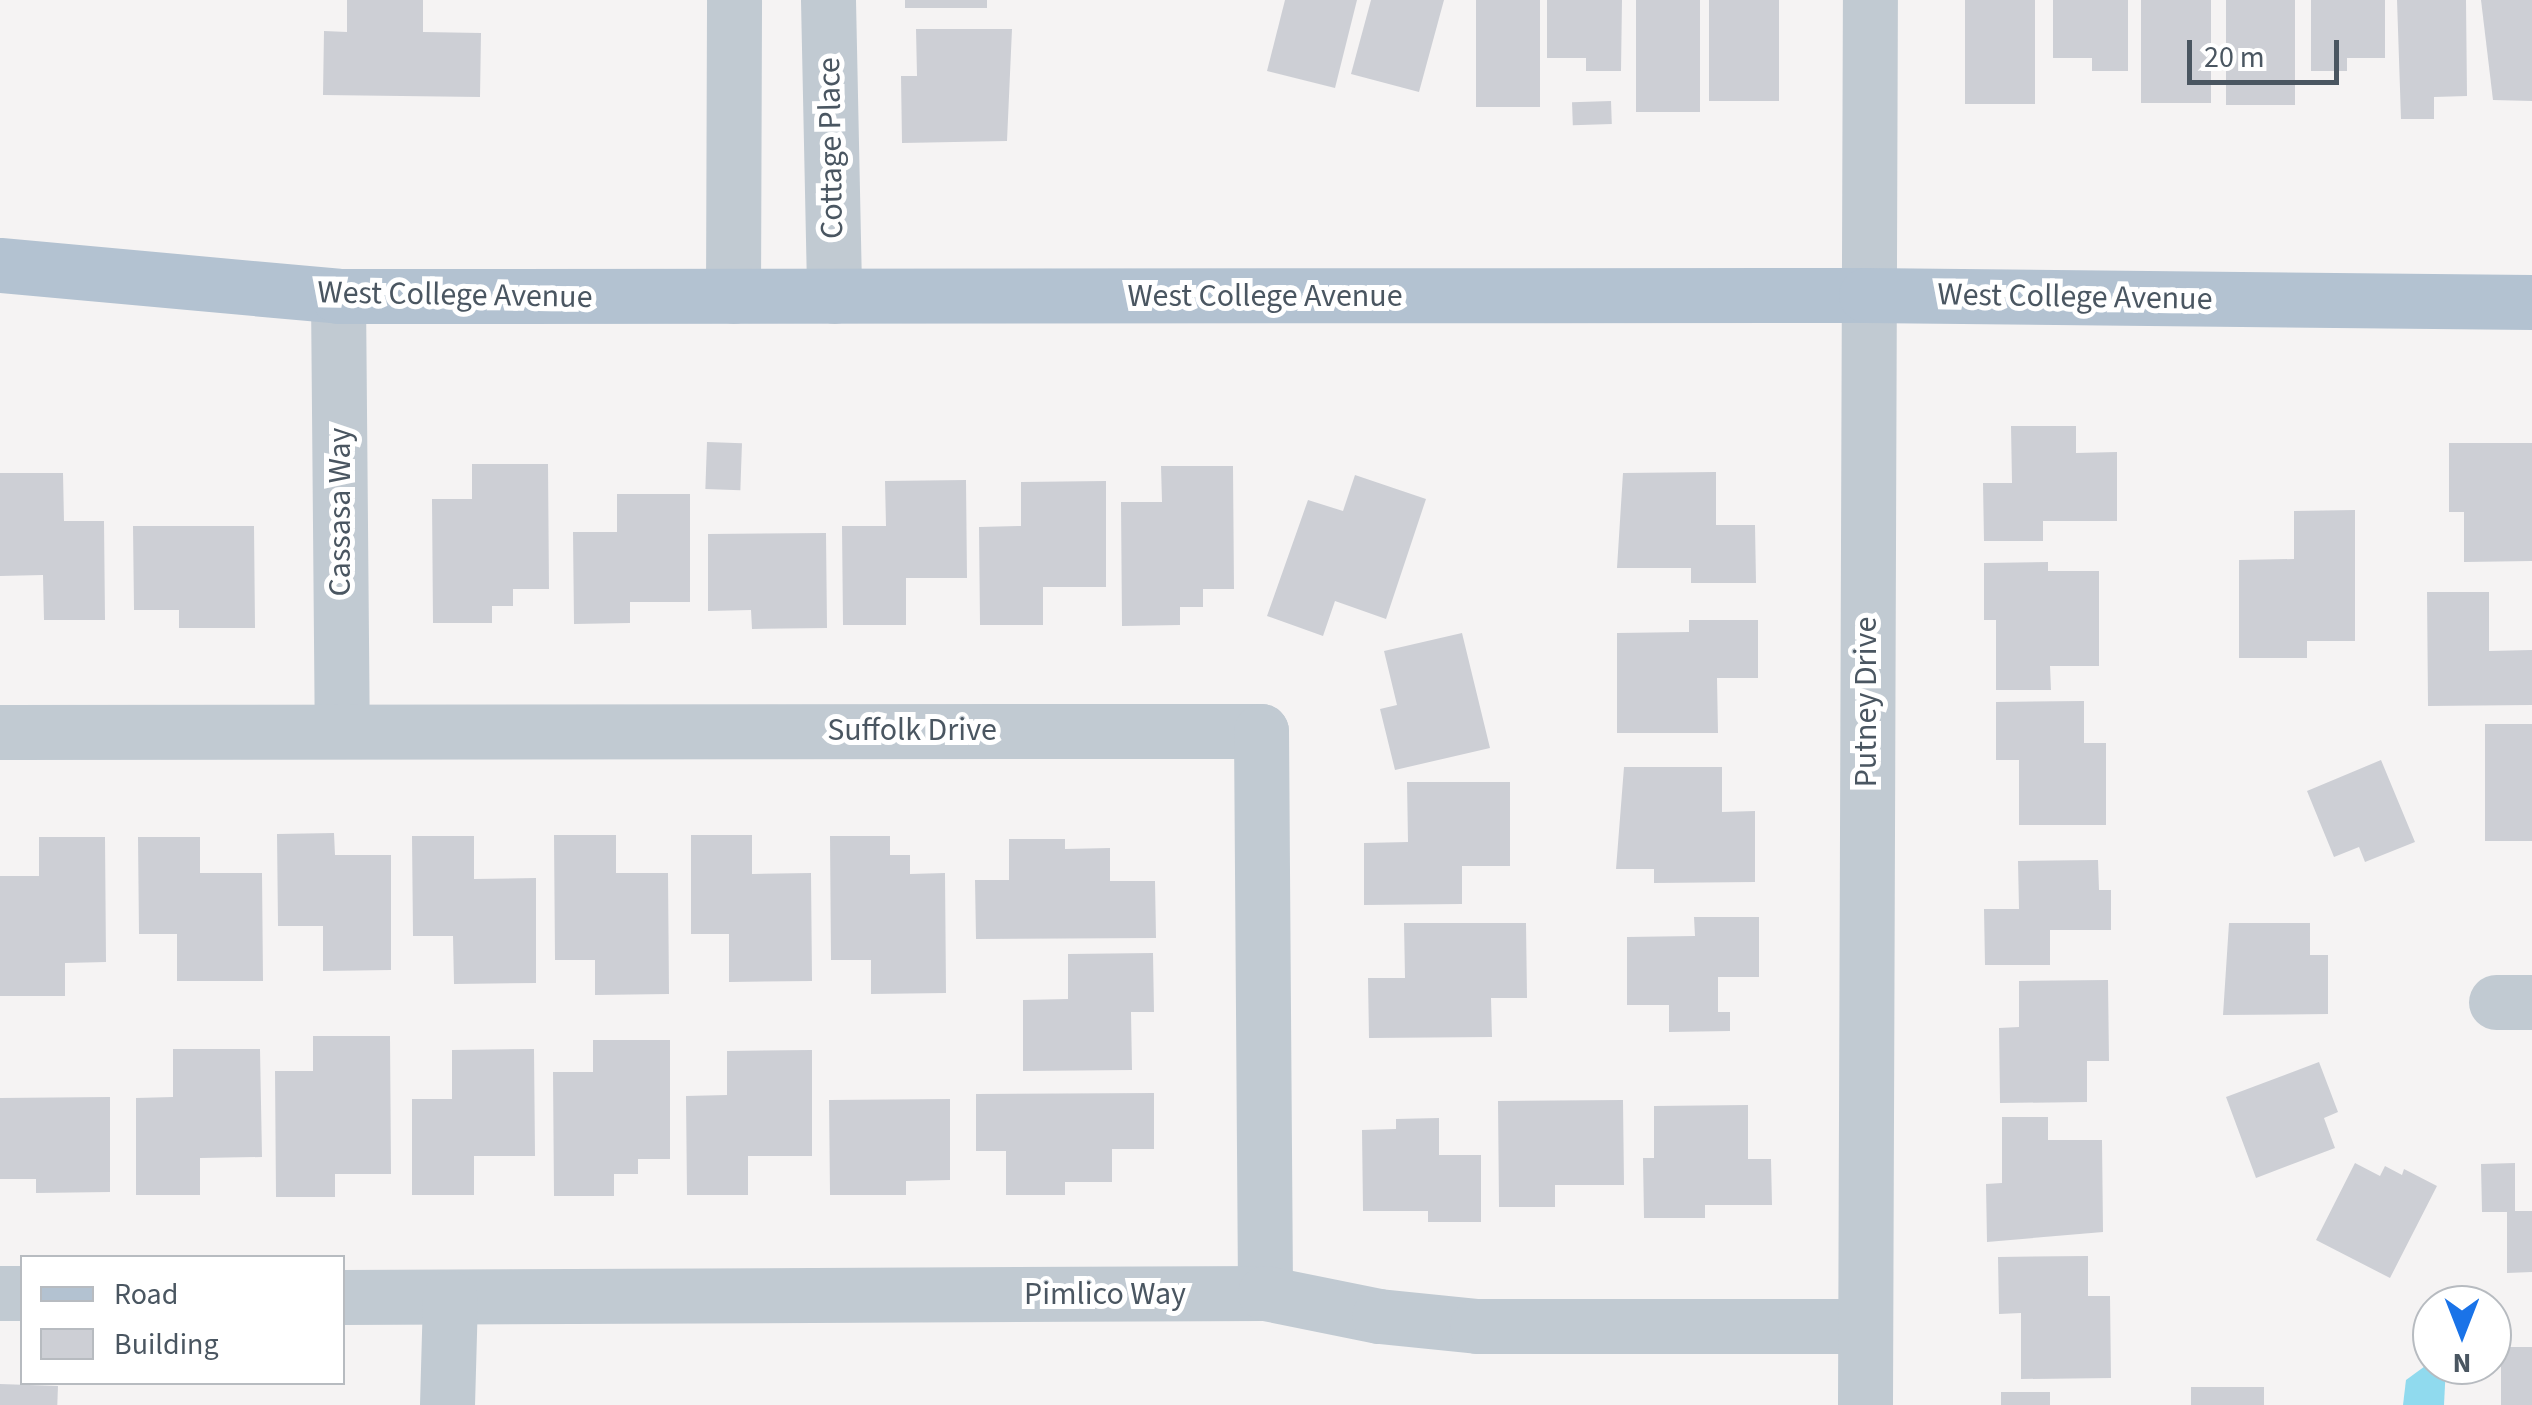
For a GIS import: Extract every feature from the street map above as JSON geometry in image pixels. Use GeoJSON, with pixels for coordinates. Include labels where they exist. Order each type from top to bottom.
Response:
{"type":"FeatureCollection","features":[{"type":"Feature","properties":{"kind":"main road","name":"West College Avenue"},"geometry":{"type":"LineString","coordinates":[[0,265],[338,296],[1866,295],[2532,302]]}},
{"type":"Feature","properties":{"kind":"street"},"geometry":{"type":"LineString","coordinates":[[733,296],[734,0]]}},
{"type":"Feature","properties":{"kind":"street","name":"Cottage Place"},"geometry":{"type":"LineString","coordinates":[[828,0],[834,296]]}},
{"type":"Feature","properties":{"kind":"street","name":"Putney Drive"},"geometry":{"type":"LineString","coordinates":[[1865,1405],[1870,0]]}},
{"type":"Feature","properties":{"kind":"street","name":"Cassasa Way"},"geometry":{"type":"LineString","coordinates":[[338,296],[342,728]]}},
{"type":"Feature","properties":{"kind":"street","name":"Suffolk Drive"},"geometry":{"type":"LineString","coordinates":[[0,732],[342,728],[1262,731],[1265,1293]]}},
{"type":"Feature","properties":{"kind":"street","name":"Pimlico Way"},"geometry":{"type":"LineString","coordinates":[[345,1297],[1265,1293],[1477,1326],[1865,1326]]}},
{"type":"Feature","properties":{"kind":"street"},"geometry":{"type":"LineString","coordinates":[[447,1405],[450,1298]]}},
{"type":"Feature","properties":{"kind":"water"},"geometry":{"type":"Polygon","coordinates":[[[2412,1376],[2412,1385],[2445,1385],[2444,1405],[2403,1405],[2406,1380],[2412,1376]]]}},
{"type":"Feature","properties":{"kind":"building"},"geometry":{"type":"Polygon","coordinates":[[[347,0],[423,0],[423,32],[481,33],[480,97],[323,95],[324,31],[347,32],[347,0]]]}},
{"type":"Feature","properties":{"kind":"building"},"geometry":{"type":"Polygon","coordinates":[[[905,0],[987,0],[987,8],[905,8],[905,0]]]}},
{"type":"Feature","properties":{"kind":"building"},"geometry":{"type":"Polygon","coordinates":[[[1285,0],[1357,0],[1335,88],[1267,71],[1285,0]]]}},
{"type":"Feature","properties":{"kind":"building"},"geometry":{"type":"Polygon","coordinates":[[[1371,0],[1444,0],[1419,92],[1351,74],[1371,0]]]}},
{"type":"Feature","properties":{"kind":"building"},"geometry":{"type":"Polygon","coordinates":[[[1476,0],[1540,0],[1540,107],[1476,107],[1476,0]]]}},
{"type":"Feature","properties":{"kind":"building"},"geometry":{"type":"Polygon","coordinates":[[[1547,0],[1622,0],[1621,71],[1586,71],[1586,58],[1547,58],[1547,0]]]}},
{"type":"Feature","properties":{"kind":"building"},"geometry":{"type":"Polygon","coordinates":[[[1636,0],[1700,0],[1700,112],[1636,112],[1636,0]]]}},
{"type":"Feature","properties":{"kind":"building"},"geometry":{"type":"Polygon","coordinates":[[[1709,0],[1779,0],[1779,101],[1709,101],[1709,0]]]}},
{"type":"Feature","properties":{"kind":"building"},"geometry":{"type":"Polygon","coordinates":[[[1965,0],[2035,0],[2035,104],[1965,104],[1965,0]]]}},
{"type":"Feature","properties":{"kind":"building"},"geometry":{"type":"Polygon","coordinates":[[[2053,0],[2128,0],[2128,71],[2092,71],[2092,58],[2053,58],[2053,0]]]}},
{"type":"Feature","properties":{"kind":"building"},"geometry":{"type":"Polygon","coordinates":[[[2141,0],[2211,0],[2211,103],[2141,103],[2141,0]]]}},
{"type":"Feature","properties":{"kind":"building"},"geometry":{"type":"Polygon","coordinates":[[[2226,0],[2295,0],[2295,105],[2226,105],[2226,0]]]}},
{"type":"Feature","properties":{"kind":"building"},"geometry":{"type":"Polygon","coordinates":[[[2311,0],[2385,0],[2385,58],[2347,58],[2347,71],[2311,71],[2311,0]]]}},
{"type":"Feature","properties":{"kind":"building"},"geometry":{"type":"Polygon","coordinates":[[[2397,0],[2466,0],[2467,96],[2434,97],[2434,119],[2401,119],[2397,0]]]}},
{"type":"Feature","properties":{"kind":"building"},"geometry":{"type":"Polygon","coordinates":[[[2481,0],[2532,0],[2532,101],[2493,100],[2481,0]]]}},
{"type":"Feature","properties":{"kind":"building"},"geometry":{"type":"Polygon","coordinates":[[[916,29],[1012,29],[1007,141],[902,143],[901,76],[917,76],[916,29]]]}},
{"type":"Feature","properties":{"kind":"building"},"geometry":{"type":"Polygon","coordinates":[[[1611,101],[1612,124],[1573,125],[1572,102],[1611,101]]]}},
{"type":"Feature","properties":{"kind":"building"},"geometry":{"type":"Polygon","coordinates":[[[2011,426],[2076,426],[2076,453],[2117,452],[2117,521],[2043,521],[2043,541],[1984,541],[1983,483],[2012,483],[2011,426]]]}},
{"type":"Feature","properties":{"kind":"building"},"geometry":{"type":"Polygon","coordinates":[[[707,442],[742,443],[740,490],[705,489],[707,442]]]}},
{"type":"Feature","properties":{"kind":"building"},"geometry":{"type":"Polygon","coordinates":[[[2449,443],[2532,443],[2532,561],[2464,562],[2464,512],[2449,512],[2449,443]]]}},
{"type":"Feature","properties":{"kind":"building"},"geometry":{"type":"Polygon","coordinates":[[[472,464],[548,464],[549,589],[513,589],[513,606],[492,606],[492,623],[433,623],[432,499],[472,499],[472,464]]]}},
{"type":"Feature","properties":{"kind":"building"},"geometry":{"type":"Polygon","coordinates":[[[1161,466],[1233,466],[1234,589],[1203,589],[1203,607],[1180,607],[1180,625],[1122,626],[1121,502],[1162,502],[1161,466]]]}},
{"type":"Feature","properties":{"kind":"building"},"geometry":{"type":"Polygon","coordinates":[[[1716,472],[1716,525],[1755,525],[1756,583],[1691,583],[1691,568],[1617,568],[1623,473],[1716,472]]]}},
{"type":"Feature","properties":{"kind":"building"},"geometry":{"type":"Polygon","coordinates":[[[0,473],[63,473],[64,521],[104,521],[105,620],[44,620],[43,575],[0,576],[0,473]]]}},
{"type":"Feature","properties":{"kind":"building"},"geometry":{"type":"Polygon","coordinates":[[[1355,475],[1426,499],[1386,619],[1335,601],[1323,636],[1267,616],[1308,500],[1343,511],[1355,475]]]}},
{"type":"Feature","properties":{"kind":"building"},"geometry":{"type":"Polygon","coordinates":[[[966,480],[967,578],[906,578],[906,625],[843,625],[842,526],[886,526],[885,481],[966,480]]]}},
{"type":"Feature","properties":{"kind":"building"},"geometry":{"type":"Polygon","coordinates":[[[1106,481],[1106,587],[1043,587],[1043,625],[980,625],[979,527],[1021,526],[1021,482],[1106,481]]]}},
{"type":"Feature","properties":{"kind":"building"},"geometry":{"type":"Polygon","coordinates":[[[617,494],[690,494],[690,602],[630,602],[630,623],[574,624],[573,532],[617,532],[617,494]]]}},
{"type":"Feature","properties":{"kind":"building"},"geometry":{"type":"Polygon","coordinates":[[[2355,510],[2355,641],[2307,641],[2307,658],[2239,658],[2239,560],[2294,559],[2294,511],[2355,510]]]}},
{"type":"Feature","properties":{"kind":"building"},"geometry":{"type":"Polygon","coordinates":[[[133,526],[254,526],[255,628],[179,628],[179,610],[134,610],[133,526]]]}},
{"type":"Feature","properties":{"kind":"building"},"geometry":{"type":"Polygon","coordinates":[[[826,533],[827,628],[752,629],[751,610],[708,611],[708,534],[826,533]]]}},
{"type":"Feature","properties":{"kind":"building"},"geometry":{"type":"Polygon","coordinates":[[[2048,562],[2048,571],[2099,571],[2099,666],[2050,666],[2051,690],[1996,690],[1996,620],[1984,620],[1984,563],[2048,562]]]}},
{"type":"Feature","properties":{"kind":"building"},"geometry":{"type":"Polygon","coordinates":[[[2427,592],[2489,592],[2489,651],[2532,650],[2532,705],[2428,706],[2427,592]]]}},
{"type":"Feature","properties":{"kind":"building"},"geometry":{"type":"Polygon","coordinates":[[[1689,620],[1758,620],[1758,678],[1717,678],[1718,733],[1617,733],[1617,633],[1689,632],[1689,620]]]}},
{"type":"Feature","properties":{"kind":"building"},"geometry":{"type":"Polygon","coordinates":[[[1462,633],[1490,748],[1395,770],[1380,709],[1397,705],[1384,651],[1462,633]]]}},
{"type":"Feature","properties":{"kind":"building"},"geometry":{"type":"Polygon","coordinates":[[[2084,701],[2084,743],[2106,743],[2106,825],[2019,825],[2019,760],[1996,760],[1996,702],[2084,701]]]}},
{"type":"Feature","properties":{"kind":"building"},"geometry":{"type":"Polygon","coordinates":[[[2485,724],[2532,724],[2532,841],[2485,841],[2485,724]]]}},
{"type":"Feature","properties":{"kind":"building"},"geometry":{"type":"Polygon","coordinates":[[[2381,760],[2415,842],[2365,862],[2359,847],[2334,857],[2307,791],[2381,760]]]}},
{"type":"Feature","properties":{"kind":"building"},"geometry":{"type":"Polygon","coordinates":[[[1624,767],[1722,767],[1722,812],[1755,811],[1755,882],[1654,883],[1654,869],[1616,869],[1624,767]]]}},
{"type":"Feature","properties":{"kind":"building"},"geometry":{"type":"Polygon","coordinates":[[[1407,782],[1510,782],[1510,866],[1462,866],[1462,904],[1364,905],[1364,843],[1408,842],[1407,782]]]}},
{"type":"Feature","properties":{"kind":"building"},"geometry":{"type":"Polygon","coordinates":[[[334,833],[335,855],[391,855],[391,970],[323,971],[323,926],[278,926],[277,834],[334,833]]]}},
{"type":"Feature","properties":{"kind":"building"},"geometry":{"type":"Polygon","coordinates":[[[554,835],[616,835],[616,873],[668,873],[669,994],[595,995],[595,960],[555,960],[554,835]]]}},
{"type":"Feature","properties":{"kind":"building"},"geometry":{"type":"Polygon","coordinates":[[[691,835],[752,835],[752,874],[811,873],[812,981],[729,982],[729,934],[691,934],[691,835]]]}},
{"type":"Feature","properties":{"kind":"building"},"geometry":{"type":"Polygon","coordinates":[[[412,836],[474,836],[474,879],[536,878],[536,983],[454,984],[453,936],[413,936],[412,836]]]}},
{"type":"Feature","properties":{"kind":"building"},"geometry":{"type":"Polygon","coordinates":[[[830,836],[890,836],[890,855],[910,855],[910,874],[945,873],[946,993],[871,994],[871,960],[831,960],[830,836]]]}},
{"type":"Feature","properties":{"kind":"building"},"geometry":{"type":"Polygon","coordinates":[[[39,837],[105,837],[106,962],[65,963],[65,996],[0,996],[0,876],[39,876],[39,837]]]}},
{"type":"Feature","properties":{"kind":"building"},"geometry":{"type":"Polygon","coordinates":[[[138,837],[200,837],[200,873],[262,873],[263,981],[177,981],[177,934],[139,934],[138,837]]]}},
{"type":"Feature","properties":{"kind":"building"},"geometry":{"type":"Polygon","coordinates":[[[1009,839],[1065,839],[1065,849],[1110,848],[1110,881],[1155,881],[1156,938],[976,939],[975,880],[1009,880],[1009,839]]]}},
{"type":"Feature","properties":{"kind":"building"},"geometry":{"type":"Polygon","coordinates":[[[2098,860],[2099,890],[2111,890],[2111,930],[2050,930],[2050,965],[1985,965],[1984,909],[2019,909],[2018,861],[2098,860]]]}},
{"type":"Feature","properties":{"kind":"building"},"geometry":{"type":"Polygon","coordinates":[[[1694,917],[1759,917],[1759,977],[1718,977],[1718,1012],[1730,1012],[1730,1031],[1669,1032],[1669,1005],[1627,1005],[1627,937],[1695,936],[1694,917]]]}},
{"type":"Feature","properties":{"kind":"building"},"geometry":{"type":"Polygon","coordinates":[[[1404,923],[1526,923],[1527,998],[1491,998],[1492,1037],[1369,1038],[1368,978],[1405,978],[1404,923]]]}},
{"type":"Feature","properties":{"kind":"building"},"geometry":{"type":"Polygon","coordinates":[[[2229,923],[2310,923],[2310,955],[2328,955],[2328,1014],[2223,1015],[2229,923]]]}},
{"type":"Feature","properties":{"kind":"building"},"geometry":{"type":"Polygon","coordinates":[[[1153,953],[1154,1012],[1131,1012],[1132,1070],[1023,1071],[1023,1000],[1068,999],[1068,954],[1153,953]]]}},
{"type":"Feature","properties":{"kind":"building"},"geometry":{"type":"Polygon","coordinates":[[[2108,980],[2109,1061],[2087,1061],[2087,1102],[2000,1103],[1999,1028],[2019,1027],[2019,981],[2108,980]]]}},
{"type":"Feature","properties":{"kind":"building"},"geometry":{"type":"Polygon","coordinates":[[[313,1036],[390,1036],[391,1174],[335,1174],[335,1197],[276,1197],[275,1071],[313,1071],[313,1036]]]}},
{"type":"Feature","properties":{"kind":"building"},"geometry":{"type":"Polygon","coordinates":[[[593,1040],[670,1040],[670,1159],[638,1159],[638,1174],[614,1174],[614,1196],[554,1196],[553,1072],[593,1072],[593,1040]]]}},
{"type":"Feature","properties":{"kind":"building"},"geometry":{"type":"Polygon","coordinates":[[[173,1049],[260,1049],[262,1157],[200,1158],[200,1195],[136,1195],[136,1098],[173,1097],[173,1049]]]}},
{"type":"Feature","properties":{"kind":"building"},"geometry":{"type":"Polygon","coordinates":[[[534,1049],[535,1156],[474,1156],[474,1195],[412,1195],[412,1099],[452,1099],[452,1050],[534,1049]]]}},
{"type":"Feature","properties":{"kind":"building"},"geometry":{"type":"Polygon","coordinates":[[[812,1050],[812,1156],[748,1156],[748,1195],[687,1195],[686,1096],[727,1095],[727,1051],[812,1050]]]}},
{"type":"Feature","properties":{"kind":"building"},"geometry":{"type":"Polygon","coordinates":[[[2319,1062],[2338,1112],[2324,1118],[2335,1148],[2256,1178],[2226,1097],[2319,1062]]]}},
{"type":"Feature","properties":{"kind":"building"},"geometry":{"type":"Polygon","coordinates":[[[1154,1093],[1154,1149],[1112,1149],[1112,1182],[1065,1182],[1065,1195],[1006,1195],[1006,1151],[976,1151],[976,1094],[1154,1093]]]}},
{"type":"Feature","properties":{"kind":"building"},"geometry":{"type":"Polygon","coordinates":[[[110,1097],[110,1192],[36,1193],[36,1179],[0,1179],[0,1098],[110,1097]]]}},
{"type":"Feature","properties":{"kind":"building"},"geometry":{"type":"Polygon","coordinates":[[[950,1099],[950,1180],[906,1181],[906,1195],[830,1195],[829,1100],[950,1099]]]}},
{"type":"Feature","properties":{"kind":"building"},"geometry":{"type":"Polygon","coordinates":[[[1623,1100],[1624,1185],[1555,1185],[1555,1207],[1499,1207],[1498,1101],[1623,1100]]]}},
{"type":"Feature","properties":{"kind":"building"},"geometry":{"type":"Polygon","coordinates":[[[1748,1105],[1748,1159],[1771,1159],[1772,1205],[1705,1205],[1705,1218],[1644,1218],[1643,1158],[1654,1158],[1654,1106],[1748,1105]]]}},
{"type":"Feature","properties":{"kind":"building"},"geometry":{"type":"Polygon","coordinates":[[[2002,1117],[2048,1117],[2048,1140],[2102,1140],[2103,1232],[1987,1242],[1986,1184],[2002,1183],[2002,1117]]]}},
{"type":"Feature","properties":{"kind":"building"},"geometry":{"type":"Polygon","coordinates":[[[1439,1118],[1439,1155],[1481,1155],[1481,1222],[1428,1222],[1428,1211],[1363,1211],[1362,1130],[1396,1129],[1396,1119],[1439,1118]]]}},
{"type":"Feature","properties":{"kind":"building"},"geometry":{"type":"Polygon","coordinates":[[[2355,1163],[2380,1176],[2385,1166],[2402,1175],[2404,1169],[2437,1186],[2390,1278],[2316,1240],[2355,1163]]]}},
{"type":"Feature","properties":{"kind":"building"},"geometry":{"type":"Polygon","coordinates":[[[2515,1163],[2515,1211],[2532,1211],[2532,1272],[2507,1273],[2507,1212],[2482,1212],[2481,1164],[2515,1163]]]}},
{"type":"Feature","properties":{"kind":"building"},"geometry":{"type":"Polygon","coordinates":[[[2088,1256],[2088,1296],[2110,1296],[2111,1378],[2021,1379],[2021,1313],[1999,1314],[1998,1257],[2088,1256]]]}},
{"type":"Feature","properties":{"kind":"building"},"geometry":{"type":"Polygon","coordinates":[[[2512,1347],[2532,1347],[2532,1405],[2501,1405],[2501,1385],[2512,1385],[2512,1347]]]}},
{"type":"Feature","properties":{"kind":"building"},"geometry":{"type":"Polygon","coordinates":[[[0,1384],[58,1386],[57,1405],[0,1405],[0,1384]]]}},
{"type":"Feature","properties":{"kind":"building"},"geometry":{"type":"Polygon","coordinates":[[[2191,1387],[2264,1387],[2264,1405],[2191,1405],[2191,1387]]]}},
{"type":"Feature","properties":{"kind":"building"},"geometry":{"type":"Polygon","coordinates":[[[2001,1392],[2050,1392],[2050,1405],[2001,1405],[2001,1392]]]}}]}
